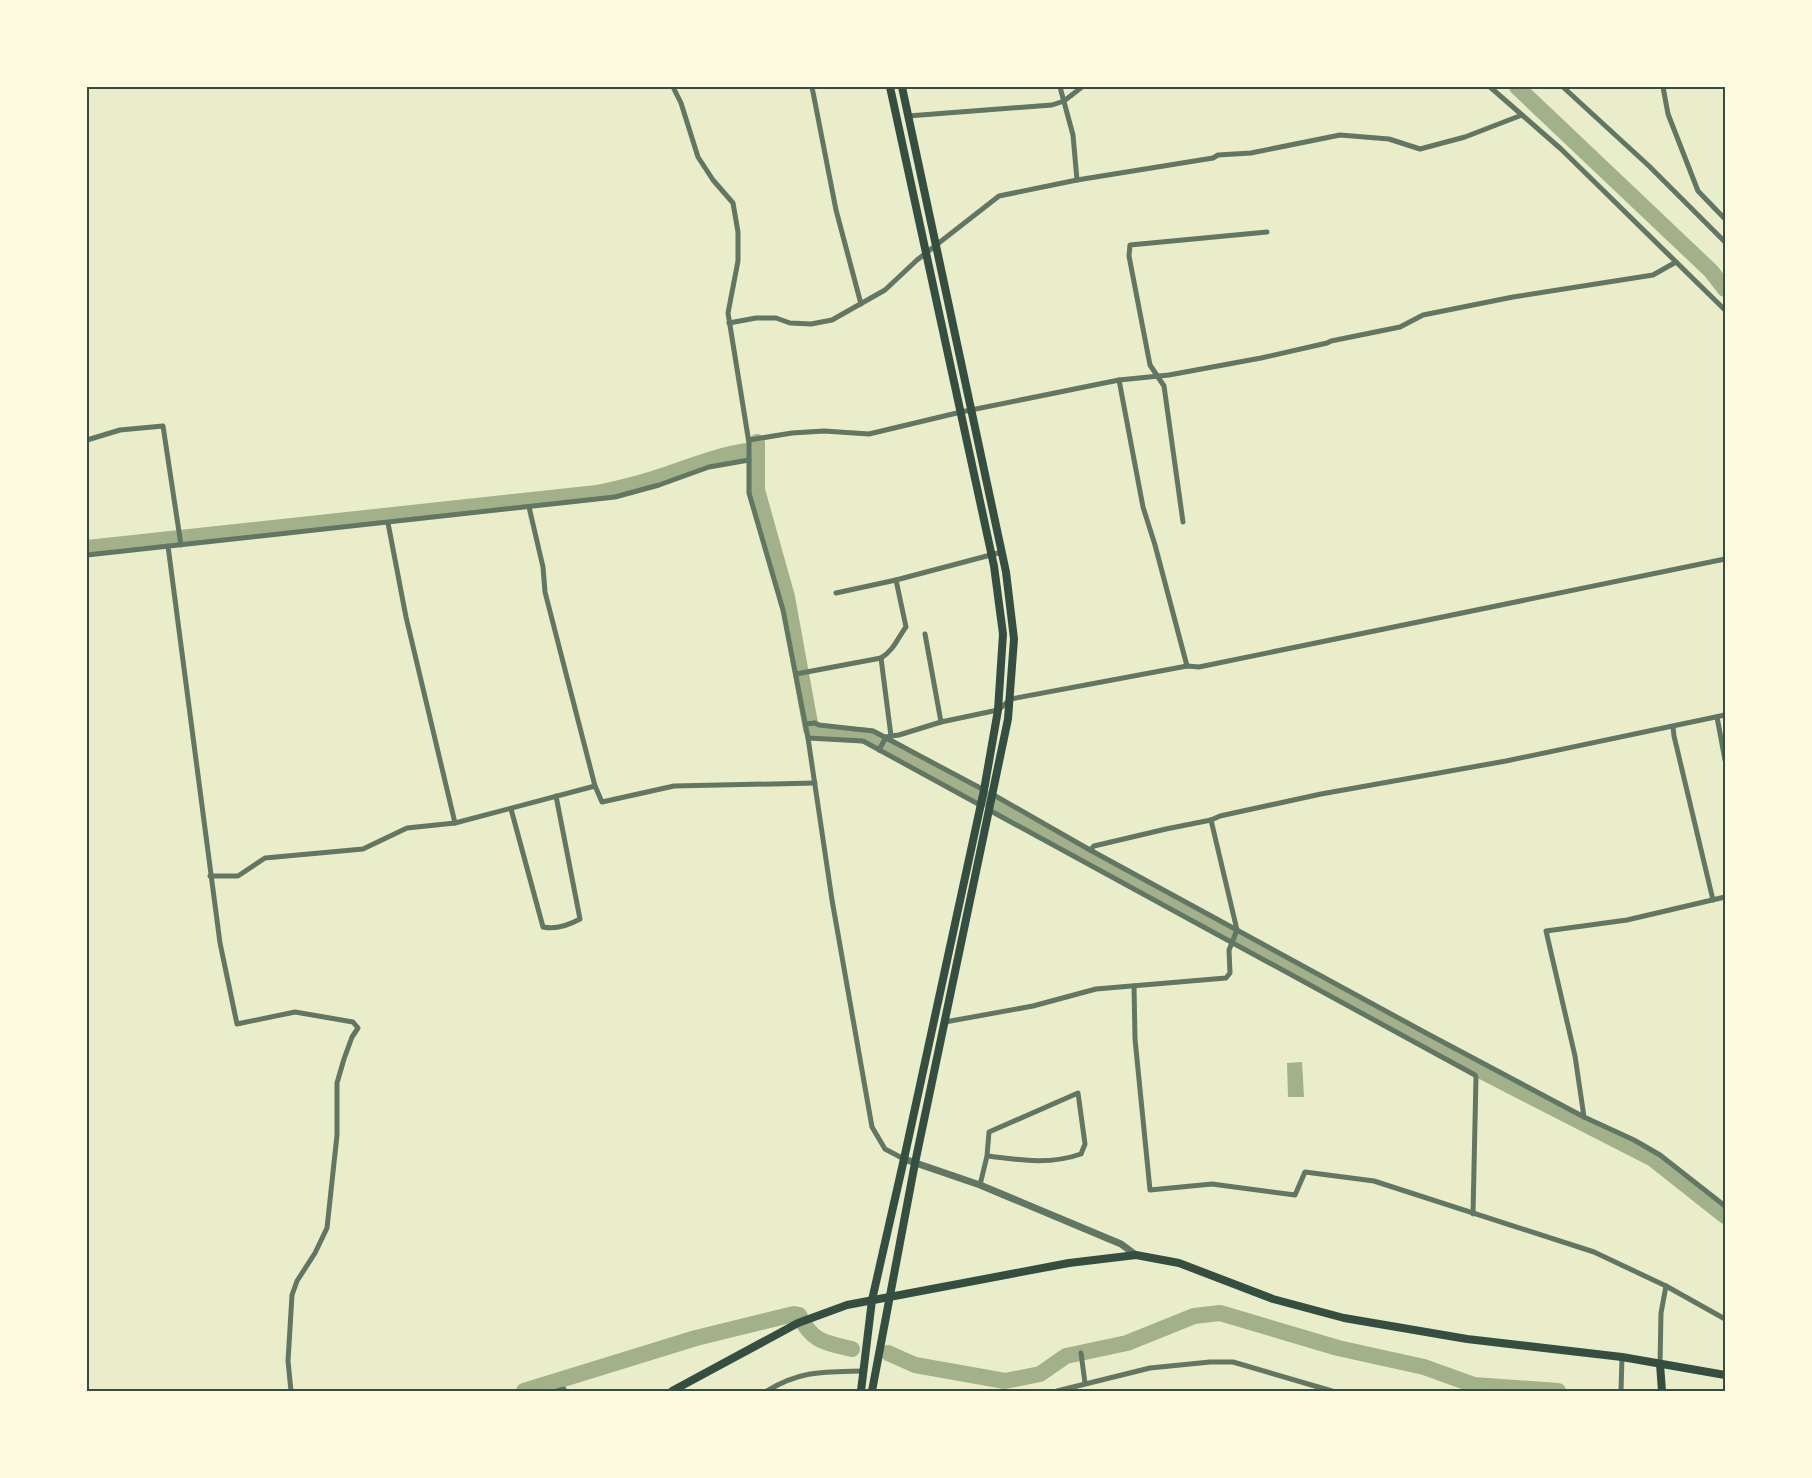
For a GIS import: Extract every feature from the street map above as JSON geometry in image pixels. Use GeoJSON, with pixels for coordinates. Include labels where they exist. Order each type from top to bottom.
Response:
{"type":"FeatureCollection","features":[{"type":"Feature","properties":{"kind":"main road"},"geometry":{"type":"LineString","coordinates":[[861,1391],[872,1300],[981,803],[998,710],[1003,634],[992,554],[890,87]]}},
{"type":"Feature","properties":{"kind":"main road"},"geometry":{"type":"LineString","coordinates":[[872,1391],[915,1163],[1008,719],[1014,639],[1002,552],[902,87]]}},
{"type":"Feature","properties":{"kind":"main road"},"geometry":{"type":"LineString","coordinates":[[672,1391],[798,1323],[847,1305],[1069,1263],[1136,1255],[1179,1263],[1273,1299],[1344,1318],[1467,1339],[1622,1357],[1725,1375]]}},
{"type":"Feature","properties":{"kind":"main road"},"geometry":{"type":"LineString","coordinates":[[1660,1364],[1662,1391]]}},
{"type":"Feature","properties":{"kind":"street"},"geometry":{"type":"LineString","coordinates":[[673,87],[681,103],[698,157],[713,180],[733,203],[738,232],[738,261],[728,313],[749,440],[749,493],[799,674],[832,900],[872,1127],[885,1149],[904,1159],[980,1185],[1121,1244],[1136,1255]]}},
{"type":"Feature","properties":{"kind":"street"},"geometry":{"type":"LineString","coordinates":[[812,87],[836,210],[861,304]]}},
{"type":"Feature","properties":{"kind":"street"},"geometry":{"type":"LineString","coordinates":[[1060,87],[1072,135],[1077,180]]}},
{"type":"Feature","properties":{"kind":"street"},"geometry":{"type":"LineString","coordinates":[[908,116],[1052,105],[1064,101],[1082,87]]}},
{"type":"Feature","properties":{"kind":"street"},"geometry":{"type":"LineString","coordinates":[[1490,87],[1561,149],[1725,310]]}},
{"type":"Feature","properties":{"kind":"street"},"geometry":{"type":"LineString","coordinates":[[1563,87],[1649,166],[1725,242]]}},
{"type":"Feature","properties":{"kind":"street"},"geometry":{"type":"LineString","coordinates":[[1663,87],[1668,114],[1698,190],[1725,219]]}},
{"type":"Feature","properties":{"kind":"street"},"geometry":{"type":"LineString","coordinates":[[729,323],[756,318],[776,318],[790,323],[811,324],[831,320],[885,290],[927,253],[999,196],[1077,180],[1218,156],[1251,153],[1340,135],[1389,139],[1420,149],[1466,137],[1522,115]]}},
{"type":"Feature","properties":{"kind":"street"},"geometry":{"type":"LineString","coordinates":[[1183,522],[1164,386],[1150,365],[1129,256],[1130,245],[1267,232]]}},
{"type":"Feature","properties":{"kind":"street"},"geometry":{"type":"LineString","coordinates":[[749,440],[814,431],[869,434],[962,412],[1119,380],[1169,375],[1272,356],[1327,343],[1331,340],[1400,327],[1424,315],[1491,301],[1653,275],[1676,262]]}},
{"type":"Feature","properties":{"kind":"street"},"geometry":{"type":"LineString","coordinates":[[1119,380],[1143,507],[1187,666]]}},
{"type":"Feature","properties":{"kind":"street"},"geometry":{"type":"LineString","coordinates":[[87,440],[120,430],[163,426],[181,545]]}},
{"type":"Feature","properties":{"kind":"street"},"geometry":{"type":"LineString","coordinates":[[87,555],[615,497],[749,454]]}},
{"type":"Feature","properties":{"kind":"street"},"geometry":{"type":"LineString","coordinates":[[529,507],[543,567],[545,592],[595,786],[602,802],[674,786],[815,783]]}},
{"type":"Feature","properties":{"kind":"street"},"geometry":{"type":"LineString","coordinates":[[388,523],[406,617],[455,823]]}},
{"type":"Feature","properties":{"kind":"street"},"geometry":{"type":"LineString","coordinates":[[168,546],[210,876],[220,943],[237,1024],[295,1012],[353,1022],[358,1028],[352,1037],[337,1083],[337,1135],[327,1228],[315,1253],[297,1281],[292,1295],[288,1361],[291,1391]]}},
{"type":"Feature","properties":{"kind":"street"},"geometry":{"type":"LineString","coordinates":[[836,593],[1002,552]]}},
{"type":"Feature","properties":{"kind":"street"},"geometry":{"type":"LineString","coordinates":[[888,737],[941,722],[998,710],[1011,699],[1187,666],[1199,667],[1725,559]]}},
{"type":"Feature","properties":{"kind":"street"},"geometry":{"type":"LineString","coordinates":[[799,674],[881,658],[891,651],[906,627],[896,580]]}},
{"type":"Feature","properties":{"kind":"street"},"geometry":{"type":"LineString","coordinates":[[926,633],[941,722]]}},
{"type":"Feature","properties":{"kind":"street"},"geometry":{"type":"LineString","coordinates":[[881,658],[888,737],[881,748]]}},
{"type":"Feature","properties":{"kind":"street"},"geometry":{"type":"LineString","coordinates":[[1090,850],[1094,846],[1166,828],[1211,820],[1220,816],[1321,794],[1506,761],[1725,715]]}},
{"type":"Feature","properties":{"kind":"street"},"geometry":{"type":"LineString","coordinates":[[1717,717],[1725,759]]}},
{"type":"Feature","properties":{"kind":"street"},"geometry":{"type":"LineString","coordinates":[[808,724],[873,731],[888,737],[983,791]]}},
{"type":"Feature","properties":{"kind":"street"},"geometry":{"type":"LineString","coordinates":[[1673,727],[1713,900]]}},
{"type":"Feature","properties":{"kind":"street"},"geometry":{"type":"LineString","coordinates":[[808,738],[863,741],[881,748],[981,803]]}},
{"type":"Feature","properties":{"kind":"street"},"geometry":{"type":"LineString","coordinates":[[210,876],[238,876],[265,858],[363,849],[407,828],[455,823],[595,786]]}},
{"type":"Feature","properties":{"kind":"street"},"geometry":{"type":"LineString","coordinates":[[511,808],[543,927],[570,925],[579,919],[556,796]]}},
{"type":"Feature","properties":{"kind":"street"},"geometry":{"type":"LineString","coordinates":[[992,796],[1237,931],[1584,1117],[1634,1140],[1660,1155],[1725,1206]]}},
{"type":"Feature","properties":{"kind":"street"},"geometry":{"type":"LineString","coordinates":[[990,808],[1474,1075],[1476,1077],[1473,1214]]}},
{"type":"Feature","properties":{"kind":"street"},"geometry":{"type":"LineString","coordinates":[[945,1022],[1033,1006],[1096,989],[1226,978],[1230,973],[1230,950],[1237,931],[1211,820]]}},
{"type":"Feature","properties":{"kind":"street"},"geometry":{"type":"LineString","coordinates":[[1584,1117],[1575,1056],[1546,931],[1627,920],[1725,897]]}},
{"type":"Feature","properties":{"kind":"street"},"geometry":{"type":"LineString","coordinates":[[1134,986],[1135,1039],[1150,1190],[1212,1184],[1295,1195],[1305,1172],[1374,1181],[1594,1252],[1666,1286],[1725,1318]]}},
{"type":"Feature","properties":{"kind":"street"},"geometry":{"type":"LineString","coordinates":[[980,1185],[987,1156],[989,1132],[1078,1093],[1085,1144],[1081,1154],[1066,1159],[1028,1161],[987,1156]]}},
{"type":"Feature","properties":{"kind":"street"},"geometry":{"type":"LineString","coordinates":[[1660,1364],[1661,1313],[1666,1286]]}},
{"type":"Feature","properties":{"kind":"street"},"geometry":{"type":"LineString","coordinates":[[1081,1353],[1085,1383]]}},
{"type":"Feature","properties":{"kind":"street"},"geometry":{"type":"LineString","coordinates":[[1621,1391],[1622,1357]]}},
{"type":"Feature","properties":{"kind":"street"},"geometry":{"type":"LineString","coordinates":[[1057,1391],[1150,1368],[1210,1362],[1233,1362],[1318,1389],[1332,1391]]}},
{"type":"Feature","properties":{"kind":"street"},"geometry":{"type":"LineString","coordinates":[[767,1391],[790,1379],[816,1373],[834,1370],[863,1371]]}},
{"type":"Feature","properties":{"kind":"shaded area"},"geometry":{"type":"Polygon","coordinates":[[[1302,1062],[1304,1097],[1288,1097],[1287,1063],[1302,1062]]]}},
{"type":"Feature","properties":{"kind":"waterway"},"geometry":{"type":"LineString","coordinates":[[1517,87],[1711,271],[1725,289]]}},
{"type":"Feature","properties":{"kind":"waterway"},"geometry":{"type":"LineString","coordinates":[[757,442],[757,490],[787,597],[811,729],[818,732],[870,736],[879,740],[1448,1054],[1653,1159],[1725,1216]]}},
{"type":"Feature","properties":{"kind":"waterway"},"geometry":{"type":"LineString","coordinates":[[87,548],[597,493],[651,480],[723,456],[757,450]]}},
{"type":"Feature","properties":{"kind":"waterway"},"geometry":{"type":"LineString","coordinates":[[888,1353],[915,1365],[1005,1381],[1040,1374],[1066,1356],[1127,1343],[1194,1316],[1220,1313],[1338,1348],[1424,1367],[1474,1385],[1558,1391]]}},
{"type":"Feature","properties":{"kind":"waterway"},"geometry":{"type":"LineString","coordinates":[[524,1391],[696,1338],[794,1314],[799,1315],[809,1331],[820,1340],[852,1349]]}}]}
